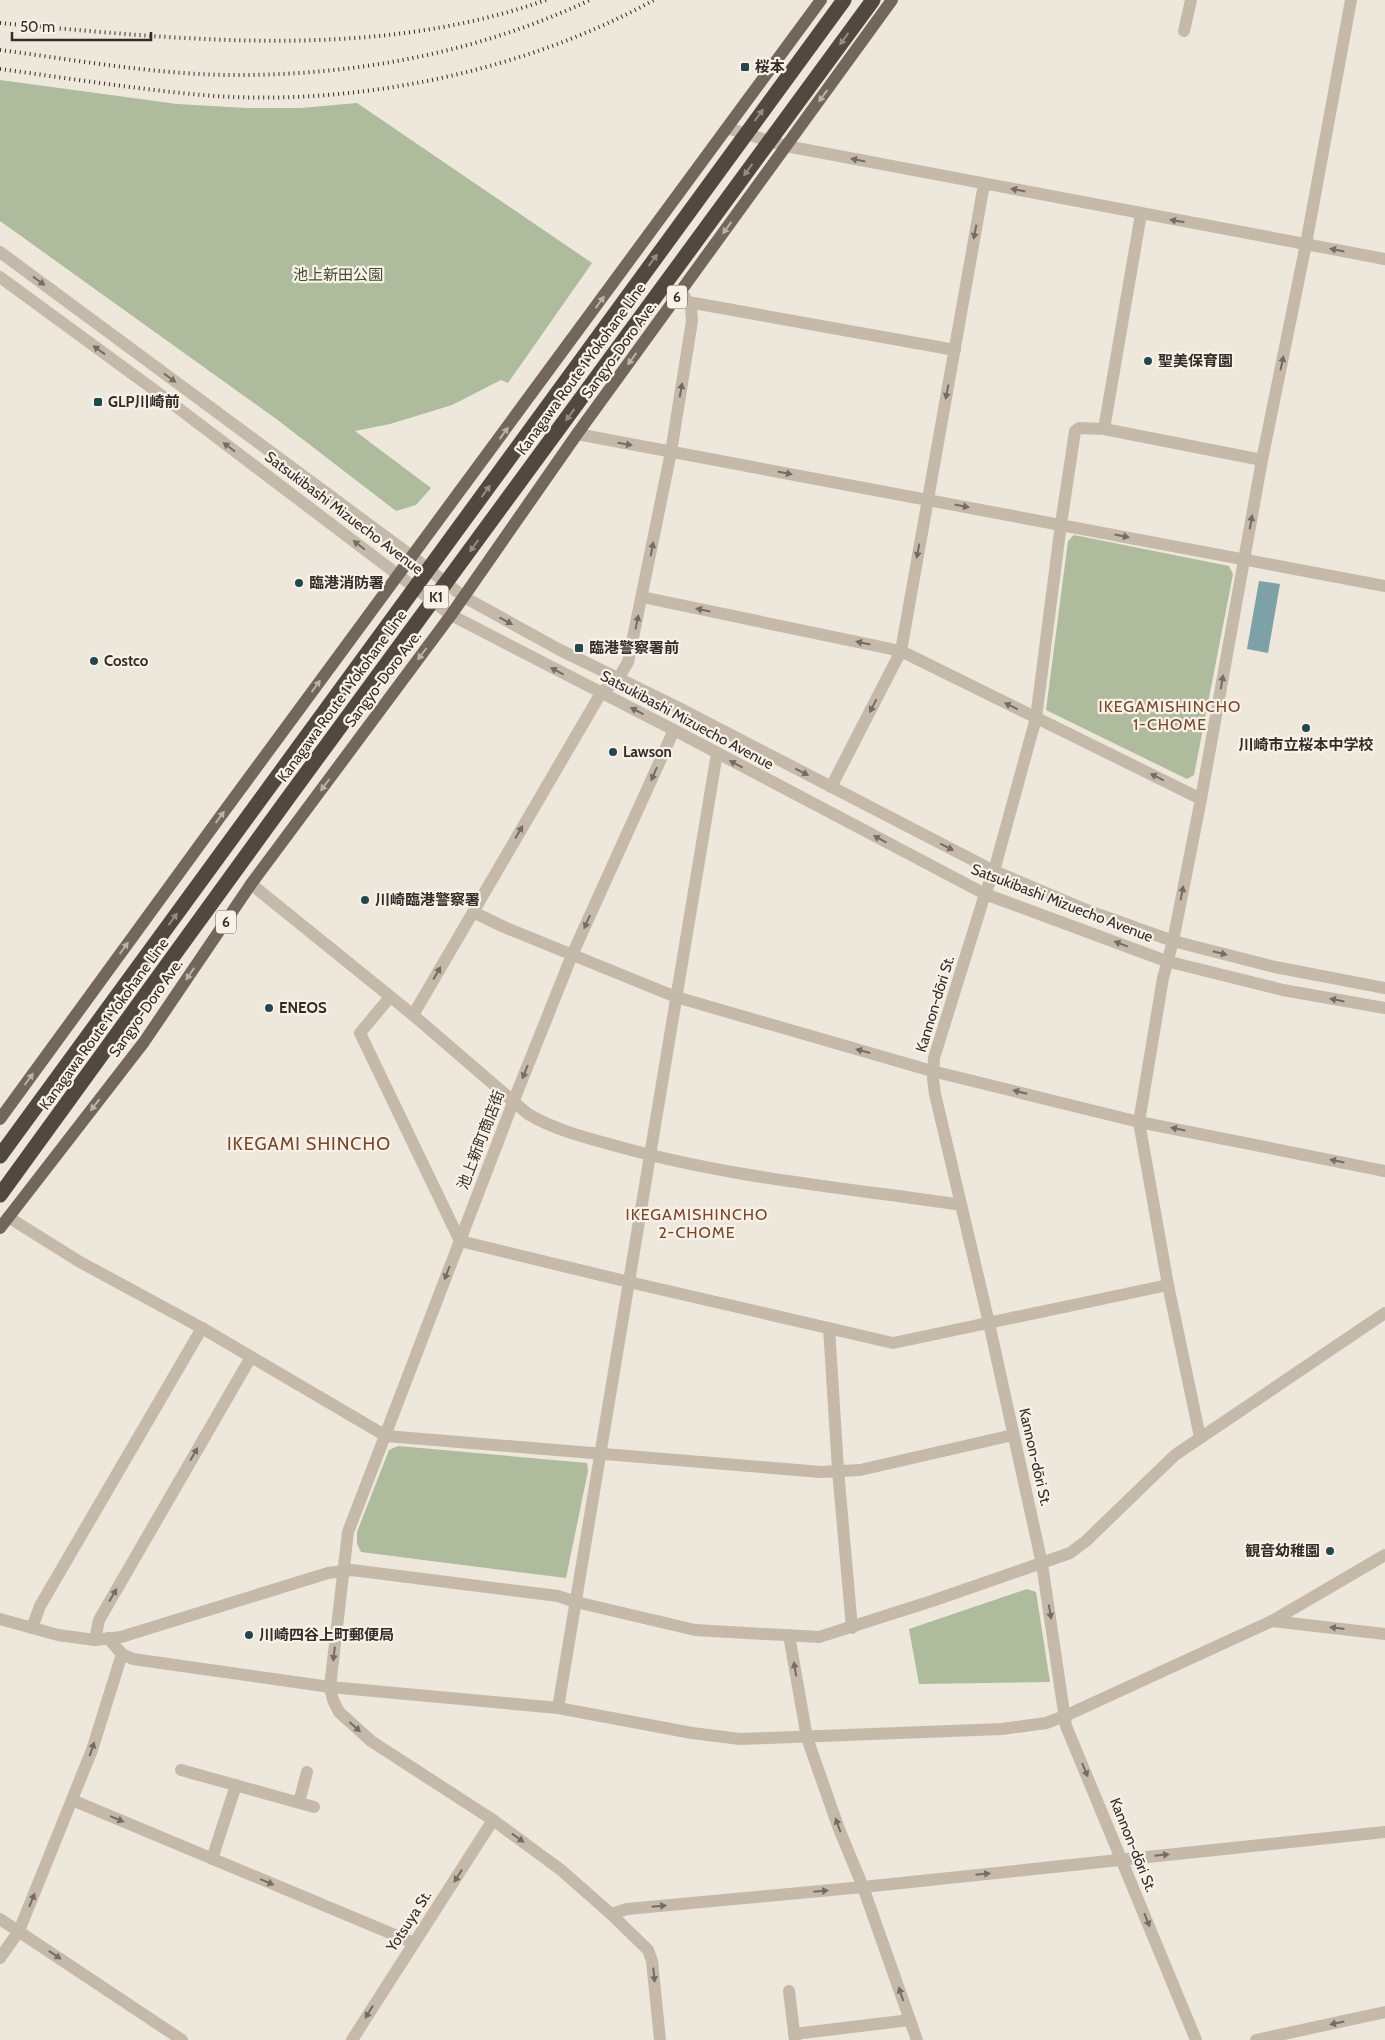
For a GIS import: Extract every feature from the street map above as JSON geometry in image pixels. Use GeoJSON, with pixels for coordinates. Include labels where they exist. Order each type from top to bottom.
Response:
{"type":"FeatureCollection","features":[{"type":"Feature","properties":{"kind":"highway","name":"Kanagawa Route 1 Yokohane Line"},"geometry":{"type":"LineString","coordinates":[[0,1156],[844,0]]}},
{"type":"Feature","properties":{"kind":"highway","name":"Kanagawa Route 1 Yokohane Line"},"geometry":{"type":"LineString","coordinates":[[0,1195],[130,1019],[288,798],[873,0]]}},
{"type":"Feature","properties":{"kind":"main road"},"geometry":{"type":"LineString","coordinates":[[0,1119],[821,0]]}},
{"type":"Feature","properties":{"kind":"main road","name":"Sangyo-Doro Ave."},"geometry":{"type":"LineString","coordinates":[[0,1228],[144,1042],[251,884],[451,615],[577,434],[685,297],[786,146],[892,0]]}},
{"type":"Feature","properties":{"kind":"street"},"geometry":{"type":"LineString","coordinates":[[1184,31],[1190,0]]}},
{"type":"Feature","properties":{"kind":"street"},"geometry":{"type":"LineString","coordinates":[[1200,1437],[1168,1285],[1139,1122],[1166,960],[1173,941],[1201,799],[1262,460],[1306,244],[1352,0]]}},
{"type":"Feature","properties":{"kind":"street"},"geometry":{"type":"LineString","coordinates":[[727,128],[786,146],[1385,260]]}},
{"type":"Feature","properties":{"kind":"street"},"geometry":{"type":"LineString","coordinates":[[831,787],[901,651],[926,499],[955,350],[984,184]]}},
{"type":"Feature","properties":{"kind":"street"},"geometry":{"type":"LineString","coordinates":[[1141,214],[1104,429],[1262,460]]}},
{"type":"Feature","properties":{"kind":"street","name":"Satsukibashi Mizuecho Avenue"},"geometry":{"type":"LineString","coordinates":[[0,252],[413,557],[464,597],[560,650],[994,871],[1089,911],[1173,941],[1275,967],[1385,988]]}},
{"type":"Feature","properties":{"kind":"street","name":"Satsukibashi Mizuecho Avenue"},"geometry":{"type":"LineString","coordinates":[[0,277],[153,389],[451,615],[985,894],[1166,960],[1283,990],[1385,1008]]}},
{"type":"Feature","properties":{"kind":"street"},"geometry":{"type":"LineString","coordinates":[[685,297],[955,350]]}},
{"type":"Feature","properties":{"kind":"street"},"geometry":{"type":"LineString","coordinates":[[413,1015],[601,693],[618,679],[628,662],[671,452],[692,321],[691,307],[685,297]]}},
{"type":"Feature","properties":{"kind":"street","name":"Kannon-dōri St."},"geometry":{"type":"LineString","coordinates":[[1104,429],[1079,428],[1075,431],[1036,718],[994,871],[985,894],[934,1058],[932,1071],[935,1094],[960,1205],[990,1323],[1042,1564],[1066,1726],[1196,2040]]}},
{"type":"Feature","properties":{"kind":"street"},"geometry":{"type":"LineString","coordinates":[[577,434],[1385,586]]}},
{"type":"Feature","properties":{"kind":"street"},"geometry":{"type":"LineString","coordinates":[[642,597],[901,651],[1201,799]]}},
{"type":"Feature","properties":{"kind":"street","name":"池上新町商店街"},"geometry":{"type":"LineString","coordinates":[[330,1687],[348,1532],[514,1100],[572,955],[674,730]]}},
{"type":"Feature","properties":{"kind":"street"},"geometry":{"type":"LineString","coordinates":[[558,1708],[717,753]]}},
{"type":"Feature","properties":{"kind":"street"},"geometry":{"type":"LineString","coordinates":[[251,884],[413,1015],[528,1114],[561,1130],[651,1155],[730,1171],[960,1205]]}},
{"type":"Feature","properties":{"kind":"street"},"geometry":{"type":"LineString","coordinates":[[473,912],[676,997],[932,1071],[1139,1122],[1385,1171]]}},
{"type":"Feature","properties":{"kind":"street"},"geometry":{"type":"LineString","coordinates":[[390,996],[360,1033],[460,1241],[893,1343],[1168,1285]]}},
{"type":"Feature","properties":{"kind":"street"},"geometry":{"type":"LineString","coordinates":[[8,1217],[80,1262],[202,1328],[386,1436],[821,1472],[860,1470],[1013,1436]]}},
{"type":"Feature","properties":{"kind":"street"},"geometry":{"type":"LineString","coordinates":[[0,1619],[58,1636],[94,1640],[122,1637],[328,1573],[352,1570],[558,1596],[695,1630],[819,1637],[852,1628],[1070,1553],[1086,1541],[1175,1455],[1385,1313]]}},
{"type":"Feature","properties":{"kind":"street"},"geometry":{"type":"LineString","coordinates":[[32,1628],[40,1606],[202,1328]]}},
{"type":"Feature","properties":{"kind":"street"},"geometry":{"type":"LineString","coordinates":[[829,1328],[838,1470],[852,1628]]}},
{"type":"Feature","properties":{"kind":"street"},"geometry":{"type":"LineString","coordinates":[[94,1640],[99,1620],[250,1357]]}},
{"type":"Feature","properties":{"kind":"street"},"geometry":{"type":"LineString","coordinates":[[108,1638],[122,1654],[133,1659],[330,1687],[558,1708],[692,1733],[740,1739],[807,1738],[1002,1729],[1046,1723],[1065,1716],[1272,1621],[1385,1554]]}},
{"type":"Feature","properties":{"kind":"street"},"geometry":{"type":"LineString","coordinates":[[1272,1621],[1385,1634]]}},
{"type":"Feature","properties":{"kind":"street"},"geometry":{"type":"LineString","coordinates":[[789,1635],[807,1738],[839,1829],[863,1887],[917,2040]]}},
{"type":"Feature","properties":{"kind":"street"},"geometry":{"type":"LineString","coordinates":[[0,1958],[19,1931],[72,1800],[92,1750],[122,1654]]}},
{"type":"Feature","properties":{"kind":"street"},"geometry":{"type":"LineString","coordinates":[[330,1687],[333,1700],[340,1712],[371,1741],[493,1820],[561,1870],[648,1950],[652,1961],[660,2040]]}},
{"type":"Feature","properties":{"kind":"street"},"geometry":{"type":"LineString","coordinates":[[181,1770],[314,1807]]}},
{"type":"Feature","properties":{"kind":"street"},"geometry":{"type":"LineString","coordinates":[[298,1802],[307,1772]]}},
{"type":"Feature","properties":{"kind":"street"},"geometry":{"type":"LineString","coordinates":[[212,1859],[236,1785]]}},
{"type":"Feature","properties":{"kind":"street"},"geometry":{"type":"LineString","coordinates":[[72,1800],[414,1944]]}},
{"type":"Feature","properties":{"kind":"street","name":"Yotsuya St."},"geometry":{"type":"LineString","coordinates":[[352,2040],[493,1820]]}},
{"type":"Feature","properties":{"kind":"street"},"geometry":{"type":"LineString","coordinates":[[611,1914],[627,1910],[1385,1832]]}},
{"type":"Feature","properties":{"kind":"street"},"geometry":{"type":"LineString","coordinates":[[0,1918],[182,2040]]}},
{"type":"Feature","properties":{"kind":"street"},"geometry":{"type":"LineString","coordinates":[[789,1991],[794,2037],[910,2020]]}},
{"type":"Feature","properties":{"kind":"street"},"geometry":{"type":"LineString","coordinates":[[1256,2040],[1385,2012]]}},
{"type":"Feature","properties":{"kind":"green space","name":"池上新田公園"},"geometry":{"type":"Polygon","coordinates":[[[0,80],[177,104],[246,108],[301,108],[357,103],[592,263],[508,383],[501,380],[452,405],[390,424],[355,431],[431,488],[416,505],[396,511],[275,418],[0,221],[0,80]]]}},
{"type":"Feature","properties":{"kind":"green space"},"geometry":{"type":"Polygon","coordinates":[[[1074,535],[1229,566],[1233,574],[1194,775],[1187,779],[1046,710],[1068,541],[1074,535]]]}},
{"type":"Feature","properties":{"kind":"green space"},"geometry":{"type":"Polygon","coordinates":[[[398,1446],[587,1463],[588,1471],[566,1578],[361,1552],[357,1544],[357,1532],[389,1450],[398,1446]]]}},
{"type":"Feature","properties":{"kind":"green space"},"geometry":{"type":"Polygon","coordinates":[[[1027,1589],[1036,1592],[1050,1682],[919,1684],[909,1629],[1027,1589]]]}},
{"type":"Feature","properties":{"kind":"water"},"geometry":{"type":"Polygon","coordinates":[[[1259,581],[1280,584],[1268,653],[1247,649],[1259,581]]]}},
{"type":"Feature","properties":{"kind":"railway"},"geometry":{"type":"LineString","coordinates":[[0,23],[206,39],[275,41],[344,39],[412,32],[479,19],[546,0]]}},
{"type":"Feature","properties":{"kind":"railway"},"geometry":{"type":"LineString","coordinates":[[0,50],[114,66],[200,74],[276,74],[322,71],[414,58],[459,47],[504,34],[590,0]]}},
{"type":"Feature","properties":{"kind":"railway"},"geometry":{"type":"LineString","coordinates":[[0,69],[126,87],[202,95],[259,98],[317,96],[376,90],[435,79],[493,65],[549,47],[603,25],[654,0]]}},
{"type":"Feature","properties":{"kind":"place","name":"桜本"},"geometry":{"type":"Point","coordinates":[745,67]}},
{"type":"Feature","properties":{"kind":"place","name":"聖美保育園"},"geometry":{"type":"Point","coordinates":[1148,361]}},
{"type":"Feature","properties":{"kind":"place","name":"GLP川崎前"},"geometry":{"type":"Point","coordinates":[98,402]}},
{"type":"Feature","properties":{"kind":"place","name":"臨港消防署"},"geometry":{"type":"Point","coordinates":[299,583]}},
{"type":"Feature","properties":{"kind":"place","name":"臨港警察署前"},"geometry":{"type":"Point","coordinates":[579,648]}},
{"type":"Feature","properties":{"kind":"place","name":"Costco"},"geometry":{"type":"Point","coordinates":[94,661]}},
{"type":"Feature","properties":{"kind":"place","name":"川崎市立桜本中学校"},"geometry":{"type":"Point","coordinates":[1306,728]}},
{"type":"Feature","properties":{"kind":"place","name":"Lawson"},"geometry":{"type":"Point","coordinates":[613,752]}},
{"type":"Feature","properties":{"kind":"place","name":"川崎臨港警察署"},"geometry":{"type":"Point","coordinates":[365,900]}},
{"type":"Feature","properties":{"kind":"place","name":"ENEOS"},"geometry":{"type":"Point","coordinates":[269,1008]}},
{"type":"Feature","properties":{"kind":"place","name":"観音幼稚園"},"geometry":{"type":"Point","coordinates":[1330,1551]}},
{"type":"Feature","properties":{"kind":"place","name":"川崎四谷上町郵便局"},"geometry":{"type":"Point","coordinates":[249,1635]}},
{"type":"Feature","properties":{"kind":"district","name":"IKEGAMISHINCHO 1-CHOME"},"geometry":{"type":"Point","coordinates":[1170,715]}},
{"type":"Feature","properties":{"kind":"district","name":"IKEGAMI SHINCHO"},"geometry":{"type":"Point","coordinates":[309,1144]}},
{"type":"Feature","properties":{"kind":"district","name":"IKEGAMISHINCHO 2-CHOME"},"geometry":{"type":"Point","coordinates":[697,1223]}}]}
